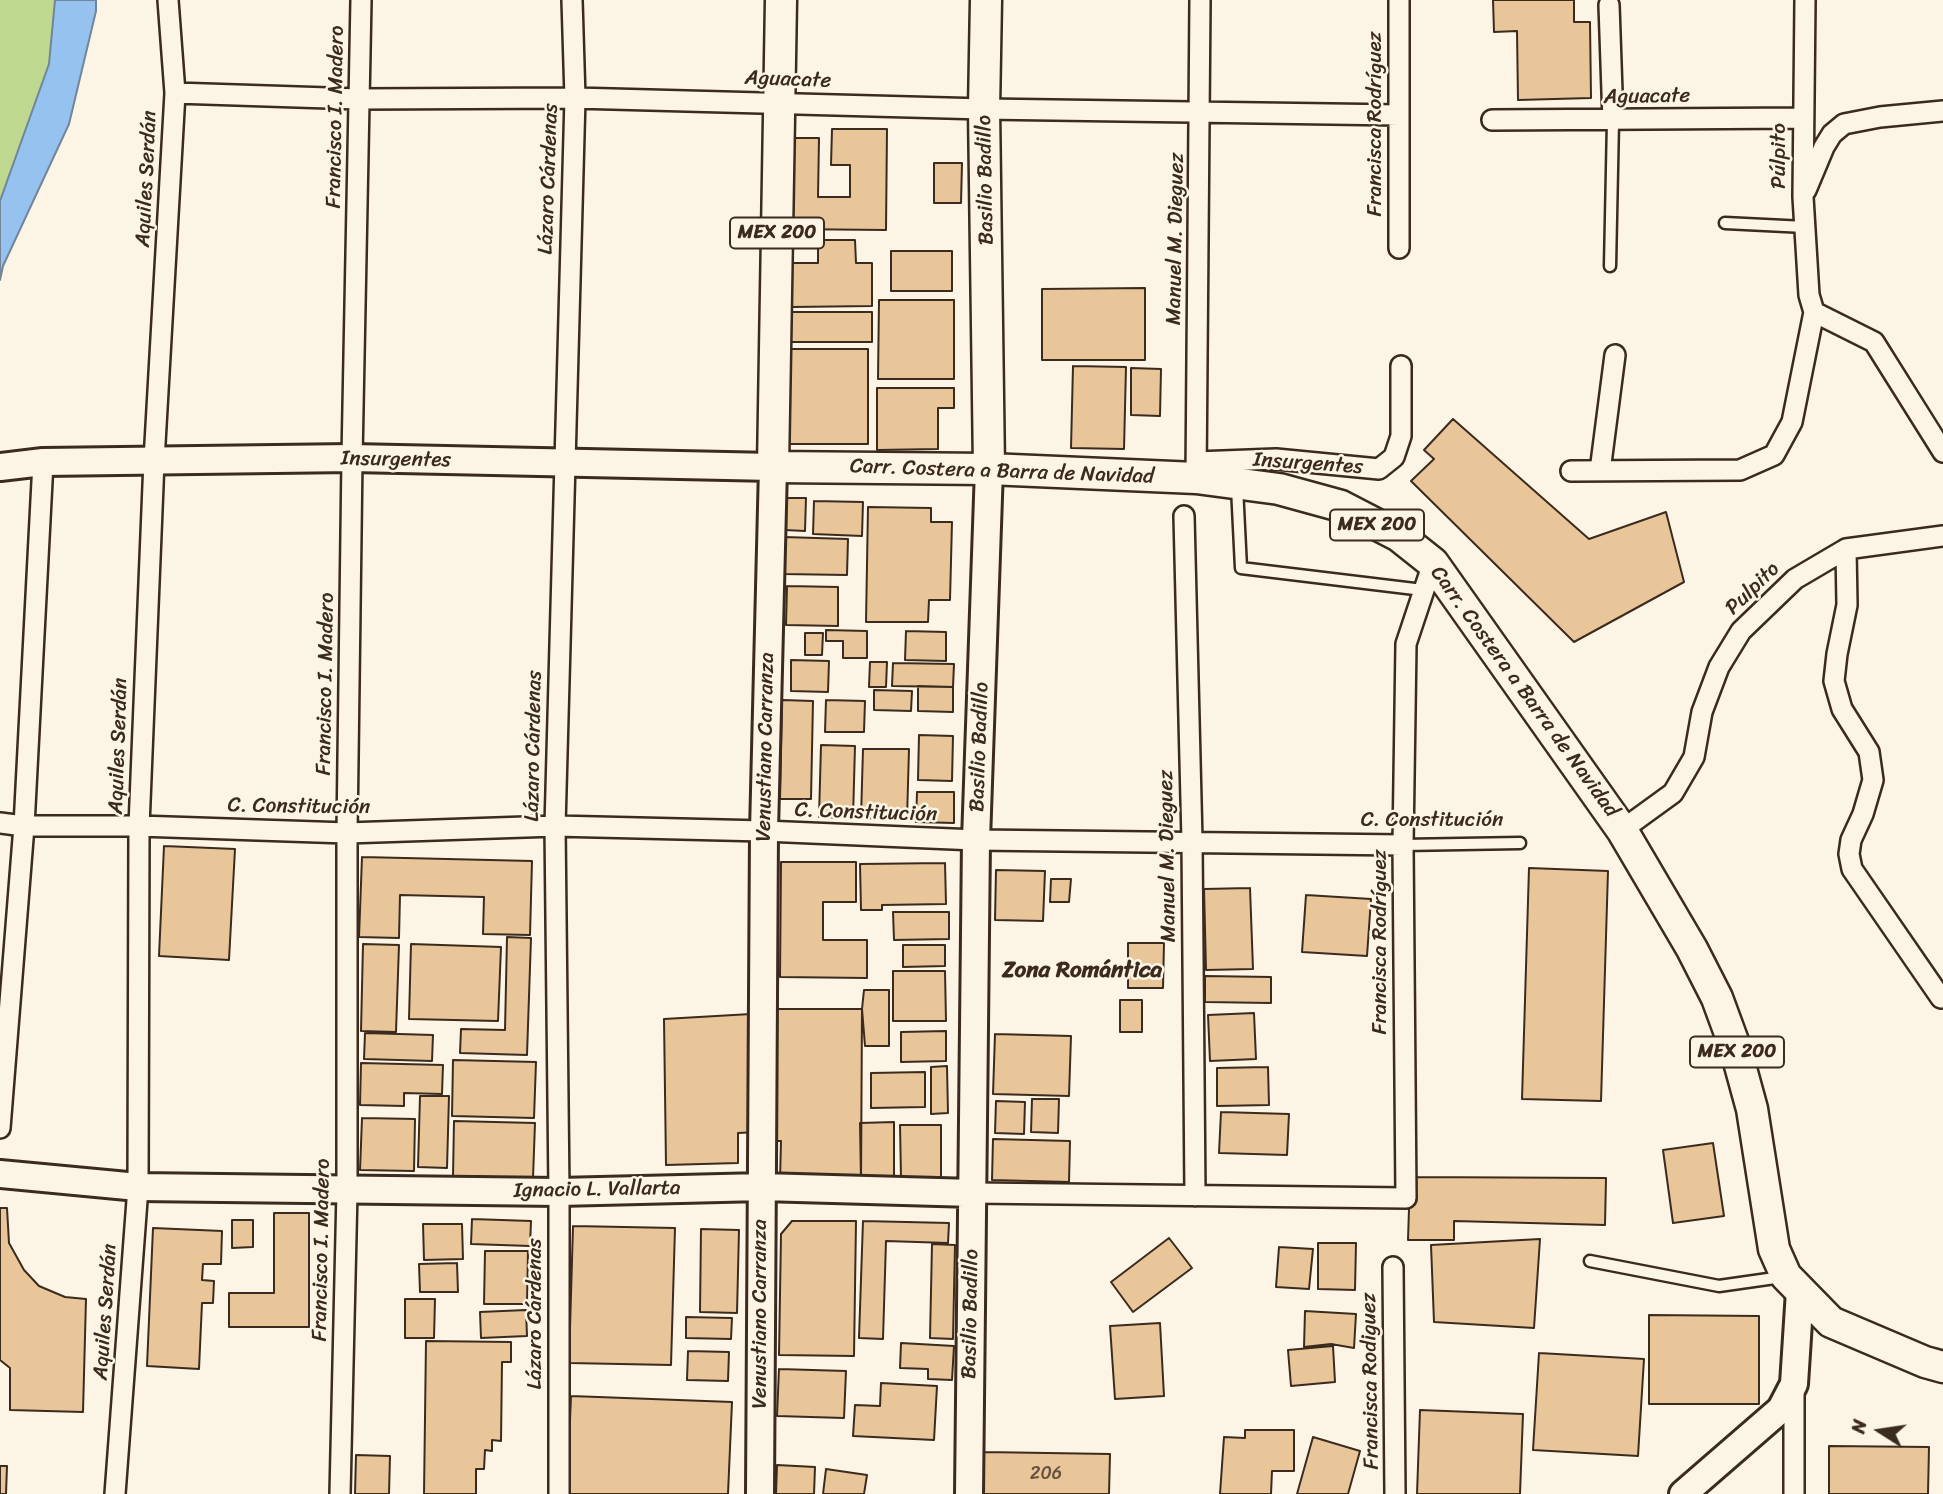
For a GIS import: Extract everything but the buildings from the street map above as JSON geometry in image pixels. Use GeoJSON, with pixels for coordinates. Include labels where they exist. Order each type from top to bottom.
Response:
{"type":"FeatureCollection","features":[{"type":"Feature","properties":{"kind":"main road","name":"Venustiano Carranza"},"geometry":{"type":"LineString","coordinates":[[760,1494],[764,831],[781,0]]}},
{"type":"Feature","properties":{"kind":"main road","name":"Basilio Badillo"},"geometry":{"type":"LineString","coordinates":[[969,1494],[976,840],[989,469],[986,0]]}},
{"type":"Feature","properties":{"kind":"main road","name":"Insurgentes"},"geometry":{"type":"LineString","coordinates":[[21,464],[352,458],[772,467]]}},
{"type":"Feature","properties":{"kind":"main road","name":"Carr. Costera a Barra de Navidad"},"geometry":{"type":"LineString","coordinates":[[772,467],[1196,470],[1237,483],[1279,489],[1341,506],[1399,536],[1622,830],[1692,949],[1717,998],[1735,1047],[1752,1109],[1774,1248],[1793,1284]]}},
{"type":"Feature","properties":{"kind":"main road","name":"Ignacio L. Vallarta"},"geometry":{"type":"LineString","coordinates":[[0,1174],[138,1187],[559,1192],[762,1186],[973,1193]]}},
{"type":"Feature","properties":{"kind":"main road","name":"MEX 200"},"geometry":{"type":"LineString","coordinates":[[1793,1284],[1831,1322],[1943,1367]]}},
{"type":"Feature","properties":{"kind":"main road"},"geometry":{"type":"LineString","coordinates":[[1683,1494],[1781,1409],[1794,1384],[1793,1284]]}},
{"type":"Feature","properties":{"kind":"street","name":"Aquiles Serdán"},"geometry":{"type":"LineString","coordinates":[[114,1494],[138,1187],[139,825],[154,461],[175,93],[168,0]]}},
{"type":"Feature","properties":{"kind":"street","name":"Francisco I. Madero"},"geometry":{"type":"LineString","coordinates":[[340,1494],[347,1191],[347,833],[361,0]]}},
{"type":"Feature","properties":{"kind":"street","name":"Lázaro Cárdenas"},"geometry":{"type":"LineString","coordinates":[[559,1494],[555,826],[575,98],[572,0]]}},
{"type":"Feature","properties":{"kind":"street","name":"Manuel M. Dieguez"},"geometry":{"type":"LineString","coordinates":[[1196,470],[1200,0]]}},
{"type":"Feature","properties":{"kind":"street","name":"Francisca Rodríguez"},"geometry":{"type":"LineString","coordinates":[[1399,0],[1399,248]]}},
{"type":"Feature","properties":{"kind":"street","name":"Púlpito"},"geometry":{"type":"LineString","coordinates":[[1805,0],[1803,197],[1809,295],[1814,312]]}},
{"type":"Feature","properties":{"kind":"street"},"geometry":{"type":"LineString","coordinates":[[1609,5],[1613,121]]}},
{"type":"Feature","properties":{"kind":"street","name":"Aguacate"},"geometry":{"type":"LineString","coordinates":[[175,93],[359,99],[575,98],[985,109],[1399,115]]}},
{"type":"Feature","properties":{"kind":"street"},"geometry":{"type":"LineString","coordinates":[[1803,197],[1824,147],[1832,134],[1844,124],[1881,117],[1943,111]]}},
{"type":"Feature","properties":{"kind":"street","name":"Aguacate"},"geometry":{"type":"LineString","coordinates":[[1492,120],[1803,118]]}},
{"type":"Feature","properties":{"kind":"street"},"geometry":{"type":"LineString","coordinates":[[1571,471],[1740,470],[1774,455],[1792,422],[1814,312],[1874,342],[1943,453]]}},
{"type":"Feature","properties":{"kind":"street"},"geometry":{"type":"LineString","coordinates":[[1600,471],[1615,355]]}},
{"type":"Feature","properties":{"kind":"street","name":"Insurgentes"},"geometry":{"type":"LineString","coordinates":[[1196,470],[1276,459],[1379,469],[1394,457],[1401,436],[1401,366]]}},
{"type":"Feature","properties":{"kind":"street"},"geometry":{"type":"LineString","coordinates":[[0,1128],[24,826],[21,464]]}},
{"type":"Feature","properties":{"kind":"street","name":"Manuel M. Dieguez"},"geometry":{"type":"LineString","coordinates":[[1184,516],[1192,841],[1195,1196]]}},
{"type":"Feature","properties":{"kind":"street","name":"Pulpito"},"geometry":{"type":"LineString","coordinates":[[1622,830],[1673,793],[1694,757],[1702,712],[1719,667],[1741,631],[1795,579],[1846,549],[1943,537]]}},
{"type":"Feature","properties":{"kind":"street"},"geometry":{"type":"LineString","coordinates":[[1846,549],[1847,605],[1836,654],[1834,681],[1842,709],[1869,752],[1873,780],[1863,814],[1851,839],[1849,853],[1852,869],[1941,998]]}},
{"type":"Feature","properties":{"kind":"street","name":"Francisca Rodríguez"},"geometry":{"type":"LineString","coordinates":[[1406,1198],[1403,845],[1406,644],[1428,577]]}},
{"type":"Feature","properties":{"kind":"street","name":"C. Constitución"},"geometry":{"type":"LineString","coordinates":[[0,823],[24,826],[139,825],[347,833],[555,826],[976,840],[1403,845]]}},
{"type":"Feature","properties":{"kind":"street","name":"Ignacio L. Vallarta"},"geometry":{"type":"LineString","coordinates":[[973,1193],[1406,1198]]}},
{"type":"Feature","properties":{"kind":"street","name":"Francisca Rodiguez"},"geometry":{"type":"LineString","coordinates":[[1393,1267],[1395,1494]]}},
{"type":"Feature","properties":{"kind":"street"},"geometry":{"type":"LineString","coordinates":[[1794,1384],[1794,1494]]}},
{"type":"Feature","properties":{"kind":"lane"},"geometry":{"type":"LineString","coordinates":[[1610,266],[1613,121]]}},
{"type":"Feature","properties":{"kind":"lane"},"geometry":{"type":"LineString","coordinates":[[1725,223],[1805,227]]}},
{"type":"Feature","properties":{"kind":"lane"},"geometry":{"type":"LineString","coordinates":[[1237,483],[1241,568],[1428,577]]}},
{"type":"Feature","properties":{"kind":"lane","name":"C. Constitución"},"geometry":{"type":"LineString","coordinates":[[1403,845],[1520,843]]}},
{"type":"Feature","properties":{"kind":"lane"},"geometry":{"type":"LineString","coordinates":[[1590,1261],[1719,1286],[1793,1284]]}},
{"type":"Feature","properties":{"kind":"green space"},"geometry":{"type":"Polygon","coordinates":[[[0,0],[55,0],[49,64],[0,201],[0,0]]]}},
{"type":"Feature","properties":{"kind":"water"},"geometry":{"type":"Polygon","coordinates":[[[55,0],[96,0],[96,11],[69,124],[3,266],[0,280],[0,201],[49,64],[55,0]]]}},
{"type":"Feature","properties":{"kind":"district","name":"Zona Romántica"},"geometry":{"type":"Point","coordinates":[1082,971]}}]}
